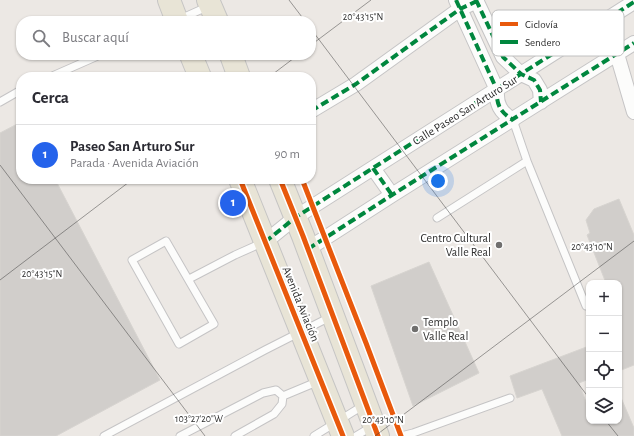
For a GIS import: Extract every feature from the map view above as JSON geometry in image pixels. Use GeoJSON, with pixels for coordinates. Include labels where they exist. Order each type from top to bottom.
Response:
{"type":"FeatureCollection","features":[{"type":"Feature","properties":{"kind":"main road"},"geometry":{"type":"LineString","coordinates":[[169,0],[175,16]]}},
{"type":"Feature","properties":{"kind":"main road"},"geometry":{"type":"LineString","coordinates":[[193,60],[198,72]]}},
{"type":"Feature","properties":{"kind":"main road"},"geometry":{"type":"LineString","coordinates":[[233,60],[237,72]]}},
{"type":"Feature","properties":{"kind":"main road","name":"Avenida Aviación"},"geometry":{"type":"LineString","coordinates":[[242,184],[340,429]]}},
{"type":"Feature","properties":{"kind":"main road","name":"Avenida Aviación"},"geometry":{"type":"LineString","coordinates":[[282,184],[296,217],[366,404],[369,432]]}},
{"type":"Feature","properties":{"kind":"street"},"geometry":{"type":"LineString","coordinates":[[316,108],[356,84],[458,4],[476,0],[492,34]]}},
{"type":"Feature","properties":{"kind":"street","name":"Calle Paseo San Arturo Sur"},"geometry":{"type":"LineString","coordinates":[[621,10],[634,2]]}},
{"type":"Feature","properties":{"kind":"street"},"geometry":{"type":"LineString","coordinates":[[458,4],[497,90],[496,99],[506,115],[513,120]]}},
{"type":"Feature","properties":{"kind":"street"},"geometry":{"type":"LineString","coordinates":[[624,49],[634,43]]}},
{"type":"Feature","properties":{"kind":"street"},"geometry":{"type":"LineString","coordinates":[[503,56],[521,74],[534,80],[540,90],[541,102]]}},
{"type":"Feature","properties":{"kind":"street","name":"Calle Paseo San Arturo Sur"},"geometry":{"type":"LineString","coordinates":[[265,242],[296,217],[549,56]]}},
{"type":"Feature","properties":{"kind":"street"},"geometry":{"type":"LineString","coordinates":[[308,249],[614,56]]}},
{"type":"Feature","properties":{"kind":"street"},"geometry":{"type":"LineString","coordinates":[[618,56],[634,112]]}},
{"type":"Feature","properties":{"kind":"street"},"geometry":{"type":"LineString","coordinates":[[373,168],[392,195]]}},
{"type":"Feature","properties":{"kind":"lane"},"geometry":{"type":"LineString","coordinates":[[192,16],[212,9]]}},
{"type":"Feature","properties":{"kind":"lane"},"geometry":{"type":"LineString","coordinates":[[61,72],[89,60]]}},
{"type":"Feature","properties":{"kind":"lane"},"geometry":{"type":"LineString","coordinates":[[0,102],[16,93]]}},
{"type":"Feature","properties":{"kind":"lane"},"geometry":{"type":"LineString","coordinates":[[513,120],[527,160],[586,306]]}},
{"type":"Feature","properties":{"kind":"lane"},"geometry":{"type":"LineString","coordinates":[[437,218],[527,160]]}},
{"type":"Feature","properties":{"kind":"lane"},"geometry":{"type":"LineString","coordinates":[[166,241],[189,279],[214,324],[179,344],[132,260],[166,241]]}},
{"type":"Feature","properties":{"kind":"lane"},"geometry":{"type":"LineString","coordinates":[[189,279],[235,255],[265,242]]}},
{"type":"Feature","properties":{"kind":"lane"},"geometry":{"type":"LineString","coordinates":[[104,436],[332,315]]}},
{"type":"Feature","properties":{"kind":"lane"},"geometry":{"type":"LineString","coordinates":[[283,396],[320,380]]}},
{"type":"Feature","properties":{"kind":"lane"},"geometry":{"type":"LineString","coordinates":[[180,436],[263,393],[276,390],[283,396]]}},
{"type":"Feature","properties":{"kind":"lane"},"geometry":{"type":"LineString","coordinates":[[235,436],[274,414],[282,404],[283,396]]}},
{"type":"Feature","properties":{"kind":"lane"},"geometry":{"type":"LineString","coordinates":[[401,436],[510,398]]}},
{"type":"Feature","properties":{"kind":"lane"},"geometry":{"type":"LineString","coordinates":[[314,436],[340,429],[366,404]]}},
{"type":"Feature","properties":{"kind":"building"},"geometry":{"type":"Polygon","coordinates":[[[16,125],[16,184],[58,184],[160,380],[56,436],[0,436],[0,133],[16,125]]]}},
{"type":"Feature","properties":{"kind":"building"},"geometry":{"type":"Polygon","coordinates":[[[619,199],[634,235],[634,365],[622,370],[622,280],[605,280],[587,235],[590,233],[586,220],[594,209],[619,199]]]}},
{"type":"Feature","properties":{"kind":"building"},"geometry":{"type":"Polygon","coordinates":[[[429,262],[479,373],[413,406],[371,286],[429,262]]]}},
{"type":"Feature","properties":{"kind":"building"},"geometry":{"type":"Polygon","coordinates":[[[586,347],[586,380],[579,383],[586,402],[586,424],[622,424],[622,400],[634,428],[634,436],[562,436],[542,389],[517,398],[510,376],[586,347]]]}},
{"type":"Feature","properties":{"kind":"marked path"},"geometry":{"type":"LineString","coordinates":[[456,0],[497,90],[498,104],[502,111],[513,120]]}},
{"type":"Feature","properties":{"kind":"marked path"},"geometry":{"type":"LineString","coordinates":[[476,0],[492,34]]}},
{"type":"Feature","properties":{"kind":"marked path"},"geometry":{"type":"LineString","coordinates":[[316,108],[356,84],[460,9],[477,1]]}},
{"type":"Feature","properties":{"kind":"marked path"},"geometry":{"type":"LineString","coordinates":[[621,10],[634,2]]}},
{"type":"Feature","properties":{"kind":"marked path"},"geometry":{"type":"LineString","coordinates":[[624,49],[634,43]]}},
{"type":"Feature","properties":{"kind":"marked path"},"geometry":{"type":"LineString","coordinates":[[503,56],[521,74],[534,80],[540,90],[541,102]]}},
{"type":"Feature","properties":{"kind":"marked path"},"geometry":{"type":"LineString","coordinates":[[265,242],[296,217],[549,56]]}},
{"type":"Feature","properties":{"kind":"marked path"},"geometry":{"type":"LineString","coordinates":[[308,249],[613,56]]}},
{"type":"Feature","properties":{"kind":"marked path"},"geometry":{"type":"LineString","coordinates":[[373,168],[392,195]]}},
{"type":"Feature","properties":{"kind":"cycle path"},"geometry":{"type":"LineString","coordinates":[[242,184],[343,436]]}},
{"type":"Feature","properties":{"kind":"cycle path"},"geometry":{"type":"LineString","coordinates":[[282,184],[378,436]]}},
{"type":"Feature","properties":{"kind":"cycle path"},"geometry":{"type":"LineString","coordinates":[[304,184],[401,436]]}},
{"type":"Feature","properties":{"kind":"place","name":"Paseo San Arturo Sur"},"geometry":{"type":"Point","coordinates":[233,203]}},
{"type":"Feature","properties":{"kind":"place","name":"Centro Cultural Valle Real"},"geometry":{"type":"Point","coordinates":[499,245]}},
{"type":"Feature","properties":{"kind":"place","name":"Templo Valle Real"},"geometry":{"type":"Point","coordinates":[415,329]}}]}
